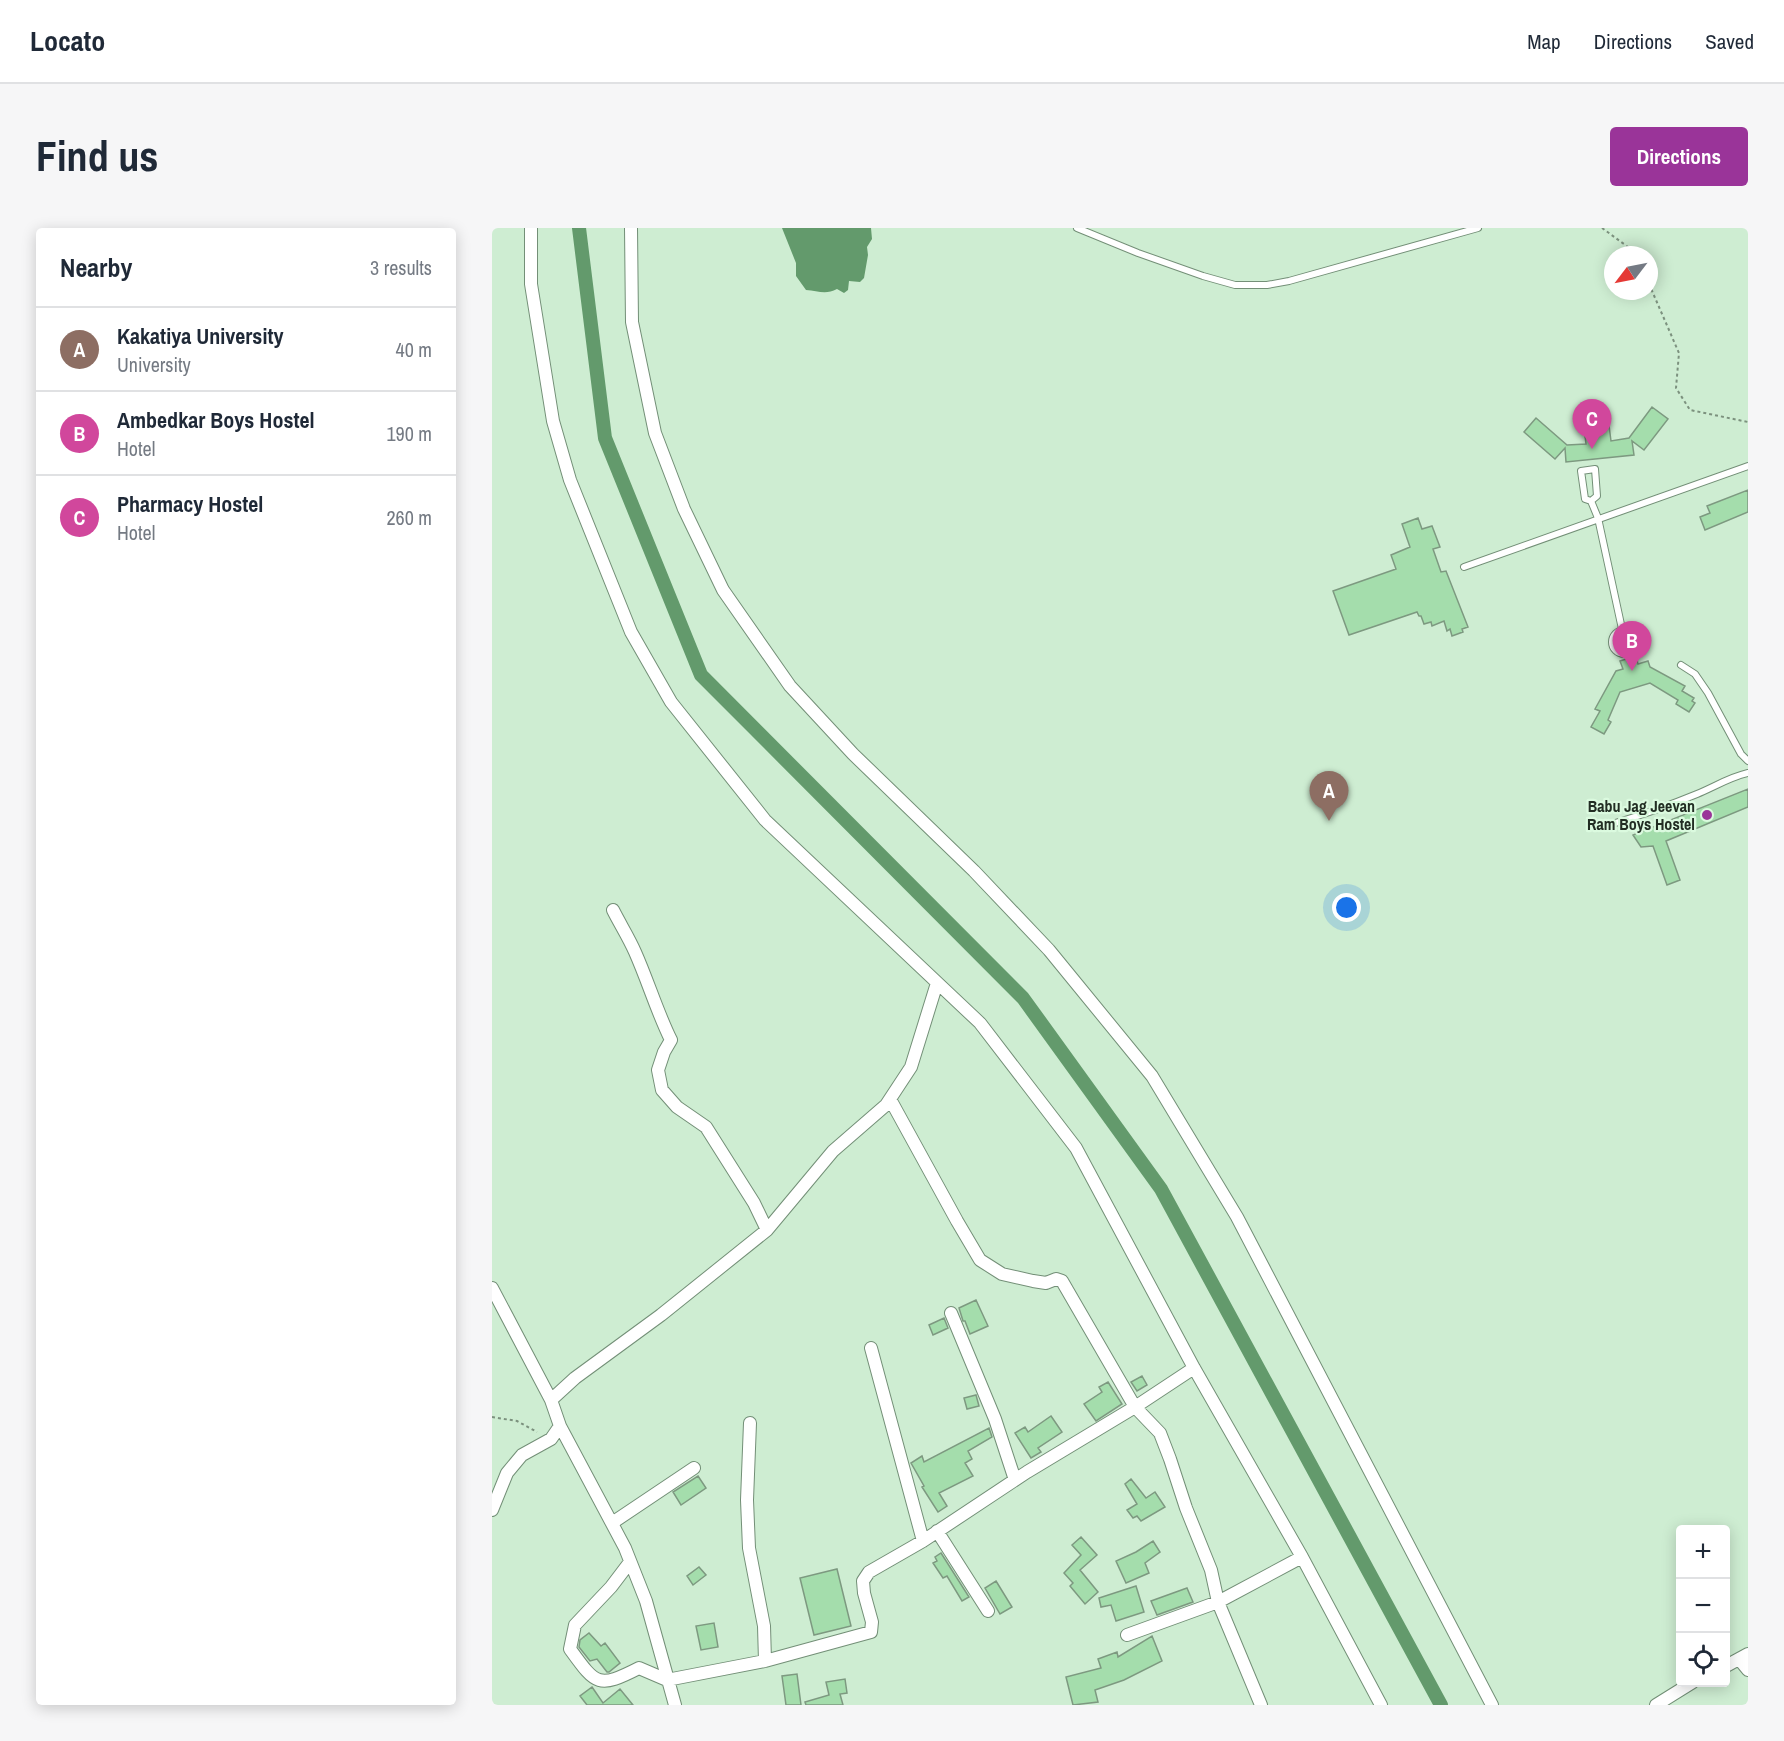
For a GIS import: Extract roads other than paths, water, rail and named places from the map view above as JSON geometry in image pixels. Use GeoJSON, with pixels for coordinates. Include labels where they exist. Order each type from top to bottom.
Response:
{"type":"FeatureCollection","features":[{"type":"Feature","properties":{"kind":"street"},"geometry":{"type":"LineString","coordinates":[[531,228],[531,285],[553,421],[570,480],[631,632],[671,702],[765,820],[981,1023],[1076,1148],[1194,1368],[1302,1557],[1381,1705]]}},
{"type":"Feature","properties":{"kind":"street"},"geometry":{"type":"LineString","coordinates":[[632,228],[632,322],[655,433],[684,509],[723,590],[790,686],[853,754],[974,871],[1049,950],[1152,1076],[1237,1217],[1492,1705]]}},
{"type":"Feature","properties":{"kind":"street"},"geometry":{"type":"LineString","coordinates":[[613,910],[634,949],[661,1021],[671,1040],[658,1070],[662,1090],[677,1107],[706,1127],[754,1203],[767,1230]]}},
{"type":"Feature","properties":{"kind":"street"},"geometry":{"type":"LineString","coordinates":[[551,1400],[575,1378],[661,1315],[767,1230],[833,1151],[886,1105],[911,1067],[938,983]]}},
{"type":"Feature","properties":{"kind":"street"},"geometry":{"type":"LineString","coordinates":[[890,1099],[980,1260],[1002,1274],[1046,1283],[1056,1279],[1062,1281],[1136,1407],[1160,1433],[1185,1508],[1211,1570],[1218,1602],[1261,1705]]}},
{"type":"Feature","properties":{"kind":"street"},"geometry":{"type":"LineString","coordinates":[[492,1288],[551,1400],[560,1425],[630,1562],[646,1601],[675,1705]]}},
{"type":"Feature","properties":{"kind":"street"},"geometry":{"type":"LineString","coordinates":[[951,1313],[995,1419],[1015,1480]]}},
{"type":"Feature","properties":{"kind":"street"},"geometry":{"type":"LineString","coordinates":[[871,1348],[923,1540]]}},
{"type":"Feature","properties":{"kind":"street"},"geometry":{"type":"LineString","coordinates":[[630,1562],[611,1587],[574,1625],[570,1649],[583,1667],[597,1680],[606,1682],[639,1668],[667,1680],[765,1660],[871,1632],[872,1622],[863,1581],[869,1572],[1136,1407],[1194,1368]]}},
{"type":"Feature","properties":{"kind":"street"},"geometry":{"type":"LineString","coordinates":[[750,1424],[747,1500],[749,1548],[764,1626],[765,1660]]}},
{"type":"Feature","properties":{"kind":"street"},"geometry":{"type":"LineString","coordinates":[[492,1510],[507,1473],[522,1455],[551,1439],[560,1425]]}},
{"type":"Feature","properties":{"kind":"street"},"geometry":{"type":"LineString","coordinates":[[612,1523],[694,1468]]}},
{"type":"Feature","properties":{"kind":"street"},"geometry":{"type":"LineString","coordinates":[[937,1531],[988,1611]]}},
{"type":"Feature","properties":{"kind":"street"},"geometry":{"type":"LineString","coordinates":[[1127,1635],[1218,1602],[1302,1557]]}},
{"type":"Feature","properties":{"kind":"street"},"geometry":{"type":"LineString","coordinates":[[1730,1664],[1744,1657],[1748,1670]]}},
{"type":"Feature","properties":{"kind":"street"},"geometry":{"type":"LineString","coordinates":[[1656,1705],[1687,1687]]}},
{"type":"Feature","properties":{"kind":"lane"},"geometry":{"type":"LineString","coordinates":[[1077,228],[1138,253],[1235,285],[1267,285],[1289,281],[1478,228]]}},
{"type":"Feature","properties":{"kind":"lane"},"geometry":{"type":"LineString","coordinates":[[1464,567],[1748,465]]}},
{"type":"Feature","properties":{"kind":"lane"},"geometry":{"type":"LineString","coordinates":[[1591,501],[1597,496],[1595,469],[1581,471],[1585,499],[1591,501],[1598,518],[1622,629]]}},
{"type":"Feature","properties":{"kind":"lane"},"geometry":{"type":"LineString","coordinates":[[1622,629],[1630,630],[1635,635],[1637,643],[1634,650],[1627,654],[1619,653],[1614,648],[1612,640],[1615,633],[1622,629]]}},
{"type":"Feature","properties":{"kind":"lane"},"geometry":{"type":"LineString","coordinates":[[1681,665],[1695,674],[1741,754],[1748,760]]}},
{"type":"Feature","properties":{"kind":"lane"},"geometry":{"type":"LineString","coordinates":[[1609,825],[1664,808],[1710,789],[1734,776],[1748,773]]}},
{"type":"Feature","properties":{"kind":"waterway"},"geometry":{"type":"LineString","coordinates":[[579,228],[605,438],[701,675],[1023,998],[1161,1189],[1441,1705]]}},
{"type":"Feature","properties":{"kind":"place","name":"Pharmacy Hostel"},"geometry":{"type":"Point","coordinates":[1592,449]}},
{"type":"Feature","properties":{"kind":"place","name":"Ambedkar Boys Hostel"},"geometry":{"type":"Point","coordinates":[1632,671]}},
{"type":"Feature","properties":{"kind":"place","name":"Babu Jag Jeevan Ram Boys Hostel"},"geometry":{"type":"Point","coordinates":[1707,815]}},
{"type":"Feature","properties":{"kind":"place","name":"Kakatiya University"},"geometry":{"type":"Point","coordinates":[1329,821]}}]}
